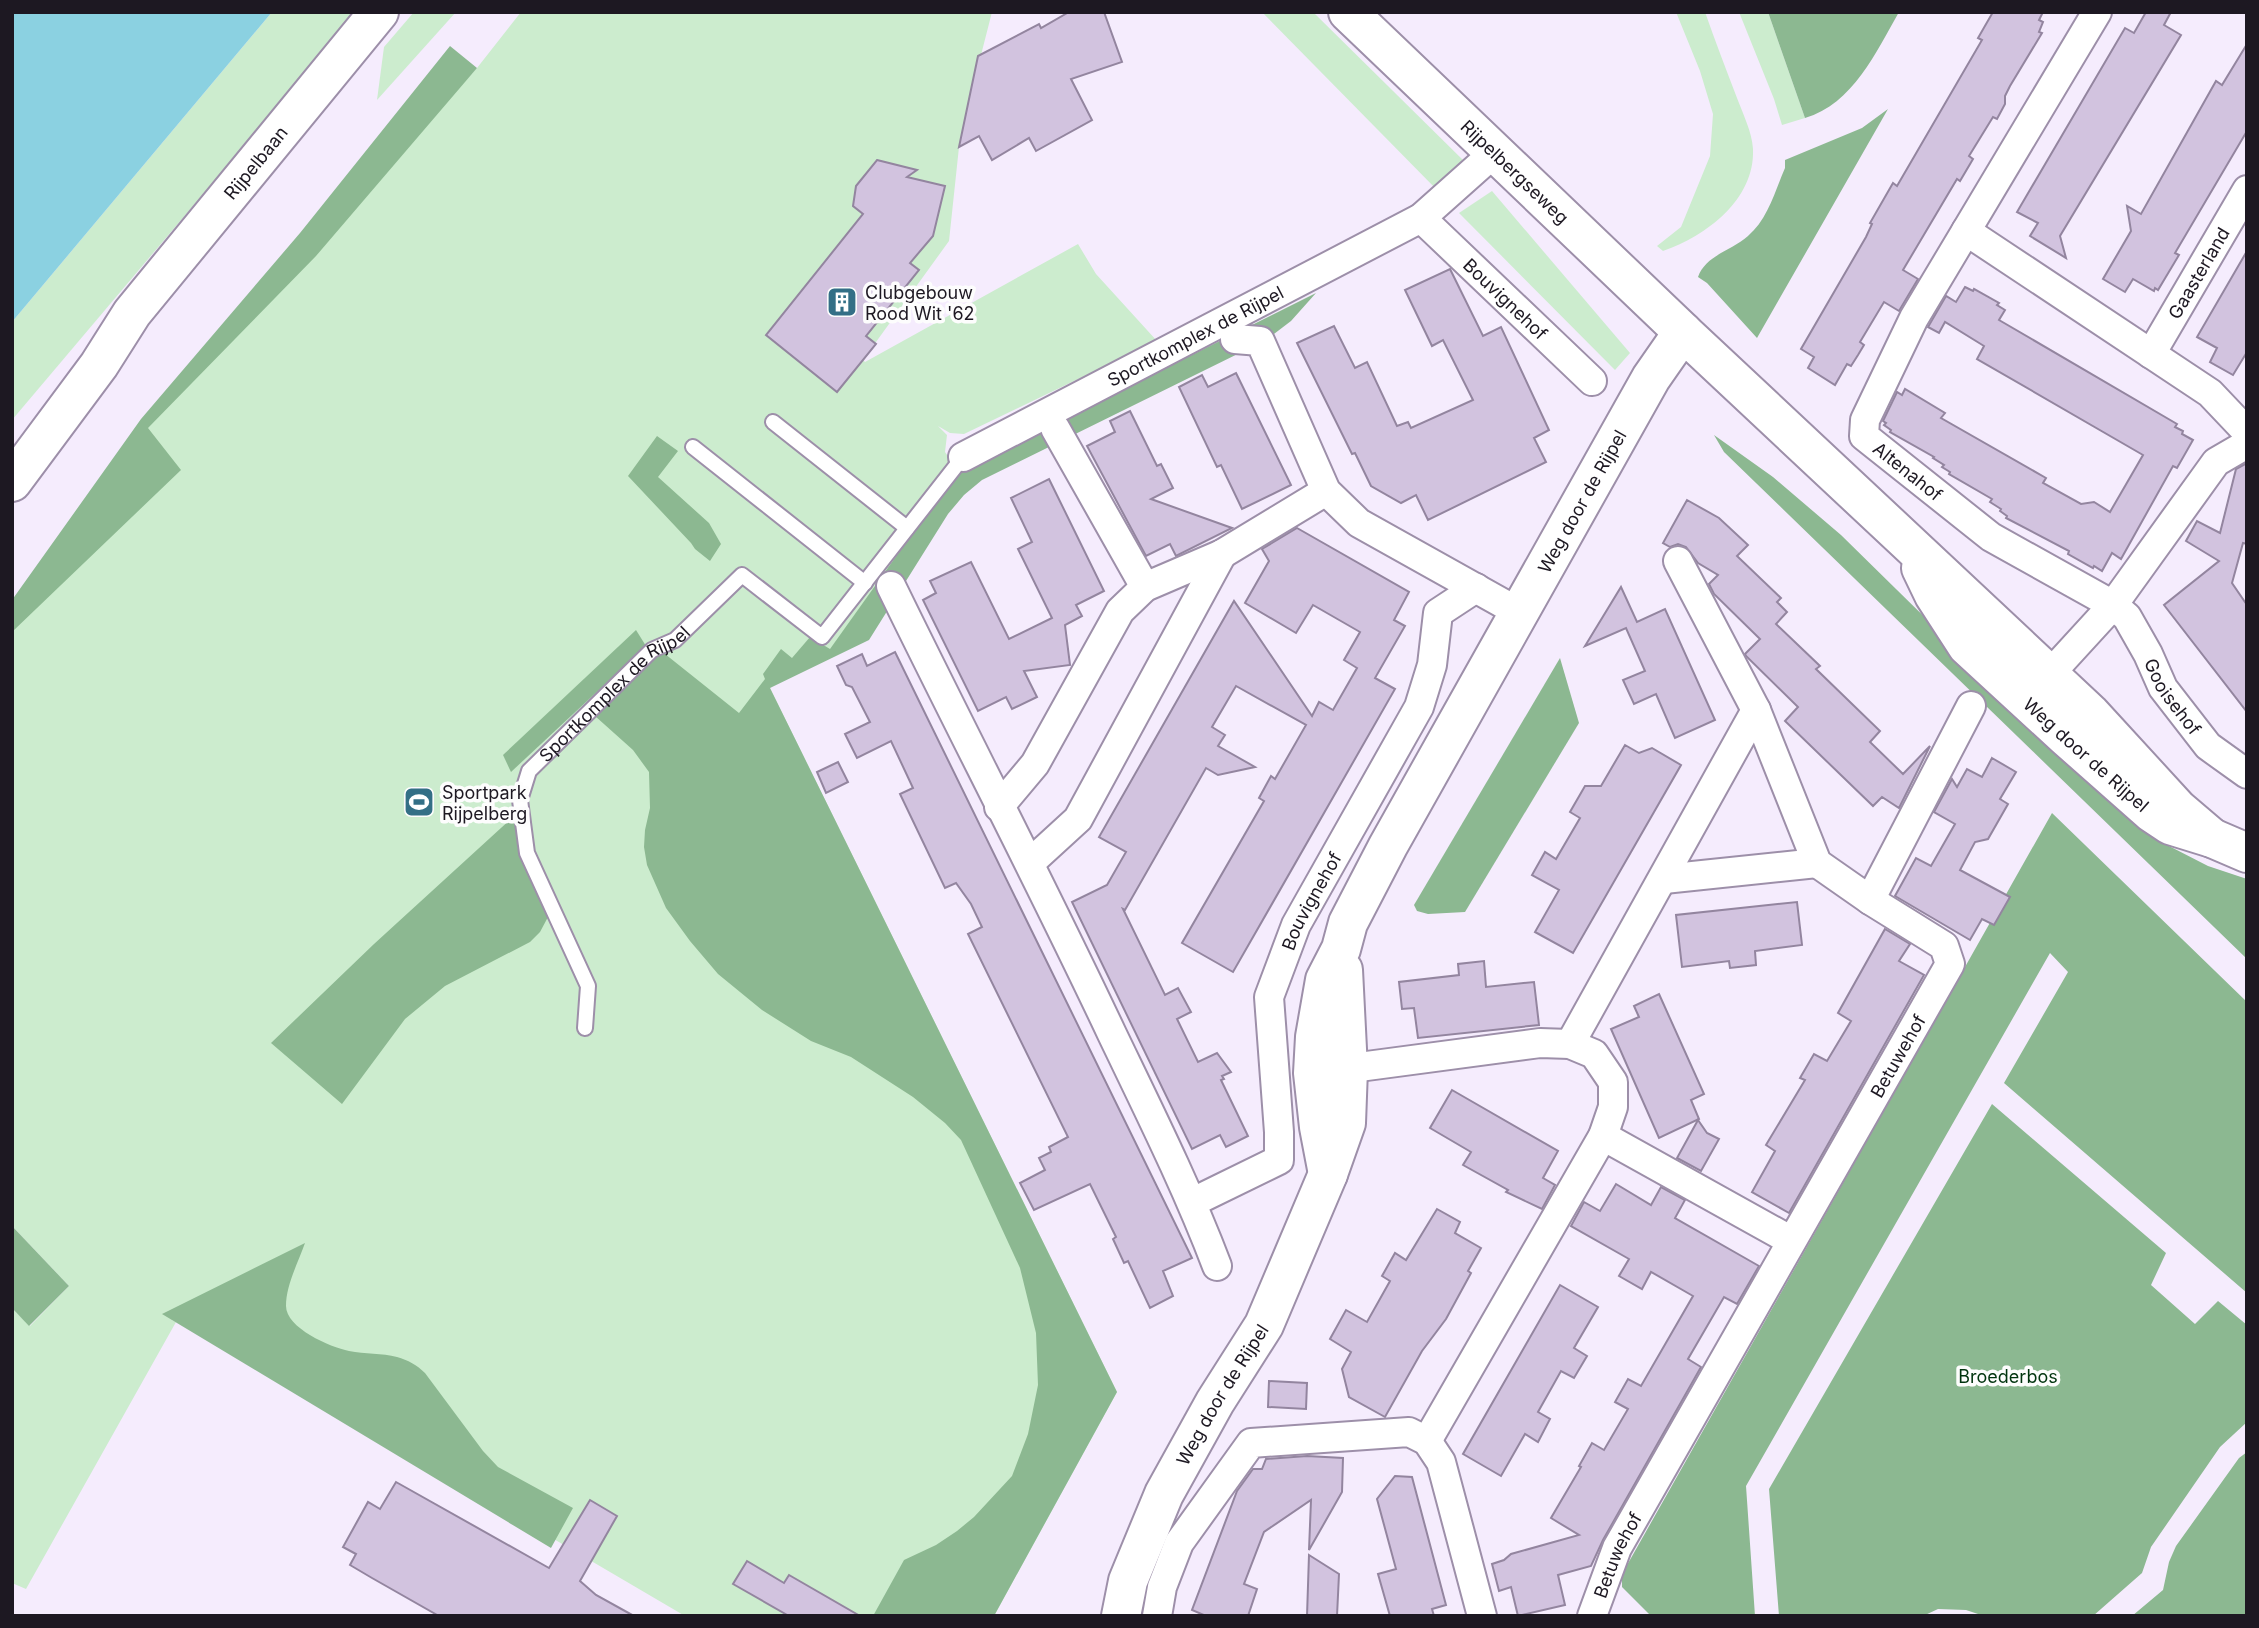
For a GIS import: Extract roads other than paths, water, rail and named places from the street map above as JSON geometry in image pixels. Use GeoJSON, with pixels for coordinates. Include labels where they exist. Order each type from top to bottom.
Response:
{"type":"FeatureCollection","features":[{"type":"Feature","properties":{"kind":"street","name":"Rijpelbaan"},"geometry":{"type":"LineString","coordinates":[[12,482],[99,365],[132,313],[379,12]]}},
{"type":"Feature","properties":{"kind":"street","name":"Rijpelbergseweg"},"geometry":{"type":"LineString","coordinates":[[1348,12],[1683,332]]}},
{"type":"Feature","properties":{"kind":"street","name":"Altenahof"},"geometry":{"type":"LineString","coordinates":[[2097,12],[1914,318],[1865,420],[1864,436],[1991,537],[2113,605]]}},
{"type":"Feature","properties":{"kind":"street","name":"Sportkomplex de Rijpel"},"geometry":{"type":"LineString","coordinates":[[963,457],[1421,218],[1494,153]]}},
{"type":"Feature","properties":{"kind":"street","name":"Gaasterland"},"geometry":{"type":"LineString","coordinates":[[2151,354],[2247,190]]}},
{"type":"Feature","properties":{"kind":"street","name":"Bouvignehof"},"geometry":{"type":"LineString","coordinates":[[1421,218],[1592,381]]}},
{"type":"Feature","properties":{"kind":"street"},"geometry":{"type":"LineString","coordinates":[[1966,231],[2210,393],[2247,432]]}},
{"type":"Feature","properties":{"kind":"street","name":"Rijpelbaan"},"geometry":{"type":"LineString","coordinates":[[12,439],[86,354],[132,313]]}},
{"type":"Feature","properties":{"kind":"street","name":"Weg door de Rijpel"},"geometry":{"type":"LineString","coordinates":[[1121,1616],[1128,1581],[1164,1494],[1215,1402],[1264,1325],[1328,1174],[1319,1127],[1331,1071],[1315,1037],[1325,980],[1342,949],[1348,923],[1388,846],[1651,378],[1683,332],[1910,544],[2037,688],[2090,713],[2178,809],[2212,838],[2247,853]]}},
{"type":"Feature","properties":{"kind":"street"},"geometry":{"type":"LineString","coordinates":[[1235,339],[1260,341],[1326,491],[1359,523],[1520,613]]}},
{"type":"Feature","properties":{"kind":"street"},"geometry":{"type":"LineString","coordinates":[[1055,428],[1144,587]]}},
{"type":"Feature","properties":{"kind":"street"},"geometry":{"type":"LineString","coordinates":[[2037,688],[2113,605],[2216,462],[2247,444]]}},
{"type":"Feature","properties":{"kind":"street"},"geometry":{"type":"LineString","coordinates":[[999,807],[1035,764],[1120,611],[1144,587],[1222,554],[1326,491]]}},
{"type":"Feature","properties":{"kind":"street"},"geometry":{"type":"LineString","coordinates":[[1031,862],[1078,819],[1222,554]]}},
{"type":"Feature","properties":{"kind":"street"},"geometry":{"type":"LineString","coordinates":[[1664,878],[1818,863],[1756,710],[1678,561]]}},
{"type":"Feature","properties":{"kind":"street"},"geometry":{"type":"LineString","coordinates":[[878,584],[1031,862],[1193,1202],[1217,1266]]}},
{"type":"Feature","properties":{"kind":"street","name":"Bouvignehof"},"geometry":{"type":"LineString","coordinates":[[1193,1202],[1279,1160],[1269,997],[1296,925],[1419,707],[1432,665],[1438,613],[1476,588]]}},
{"type":"Feature","properties":{"kind":"street","name":"Gooisehof"},"geometry":{"type":"LineString","coordinates":[[2113,605],[2127,617],[2163,688],[2208,746],[2247,774]]}},
{"type":"Feature","properties":{"kind":"street"},"geometry":{"type":"LineString","coordinates":[[1870,900],[1971,706]]}},
{"type":"Feature","properties":{"kind":"street"},"geometry":{"type":"LineString","coordinates":[[1570,1044],[1756,710]]}},
{"type":"Feature","properties":{"kind":"street","name":"Betuwehof"},"geometry":{"type":"LineString","coordinates":[[1592,1616],[1616,1548],[1950,964],[1944,946],[1870,900],[1818,863]]}},
{"type":"Feature","properties":{"kind":"street"},"geometry":{"type":"LineString","coordinates":[[1331,1071],[1540,1043],[1570,1044],[1594,1054],[1613,1082],[1613,1107],[1603,1136],[1427,1441]]}},
{"type":"Feature","properties":{"kind":"street"},"geometry":{"type":"LineString","coordinates":[[1603,1136],[1790,1240]]}},
{"type":"Feature","properties":{"kind":"street"},"geometry":{"type":"LineString","coordinates":[[1157,1616],[1162,1587],[1179,1543],[1251,1443],[1409,1432],[1427,1441],[1441,1462],[1482,1616]]}},
{"type":"Feature","properties":{"kind":"lane"},"geometry":{"type":"LineString","coordinates":[[773,422],[907,528]]}},
{"type":"Feature","properties":{"kind":"lane"},"geometry":{"type":"LineString","coordinates":[[693,447],[878,584]]}},
{"type":"Feature","properties":{"kind":"lane","name":"Sportkomplex de Rijpel"},"geometry":{"type":"LineString","coordinates":[[585,1028],[588,986],[527,853],[520,800],[529,771],[652,650],[676,640],[742,575],[822,637],[878,584],[907,528],[963,457]]}},
{"type":"Feature","properties":{"kind":"water"},"geometry":{"type":"Polygon","coordinates":[[[12,12],[272,12],[12,322],[12,12]]]}},
{"type":"Feature","properties":{"kind":"place","name":"Clubgebouw Rood Wit '62"},"geometry":{"type":"Point","coordinates":[842,302]}},
{"type":"Feature","properties":{"kind":"place","name":"Sportpark Rijpelberg"},"geometry":{"type":"Point","coordinates":[419,802]}},
{"type":"Feature","properties":{"kind":"park label","name":"Broederbos"},"geometry":{"type":"Point","coordinates":[2008,1376]}}]}
